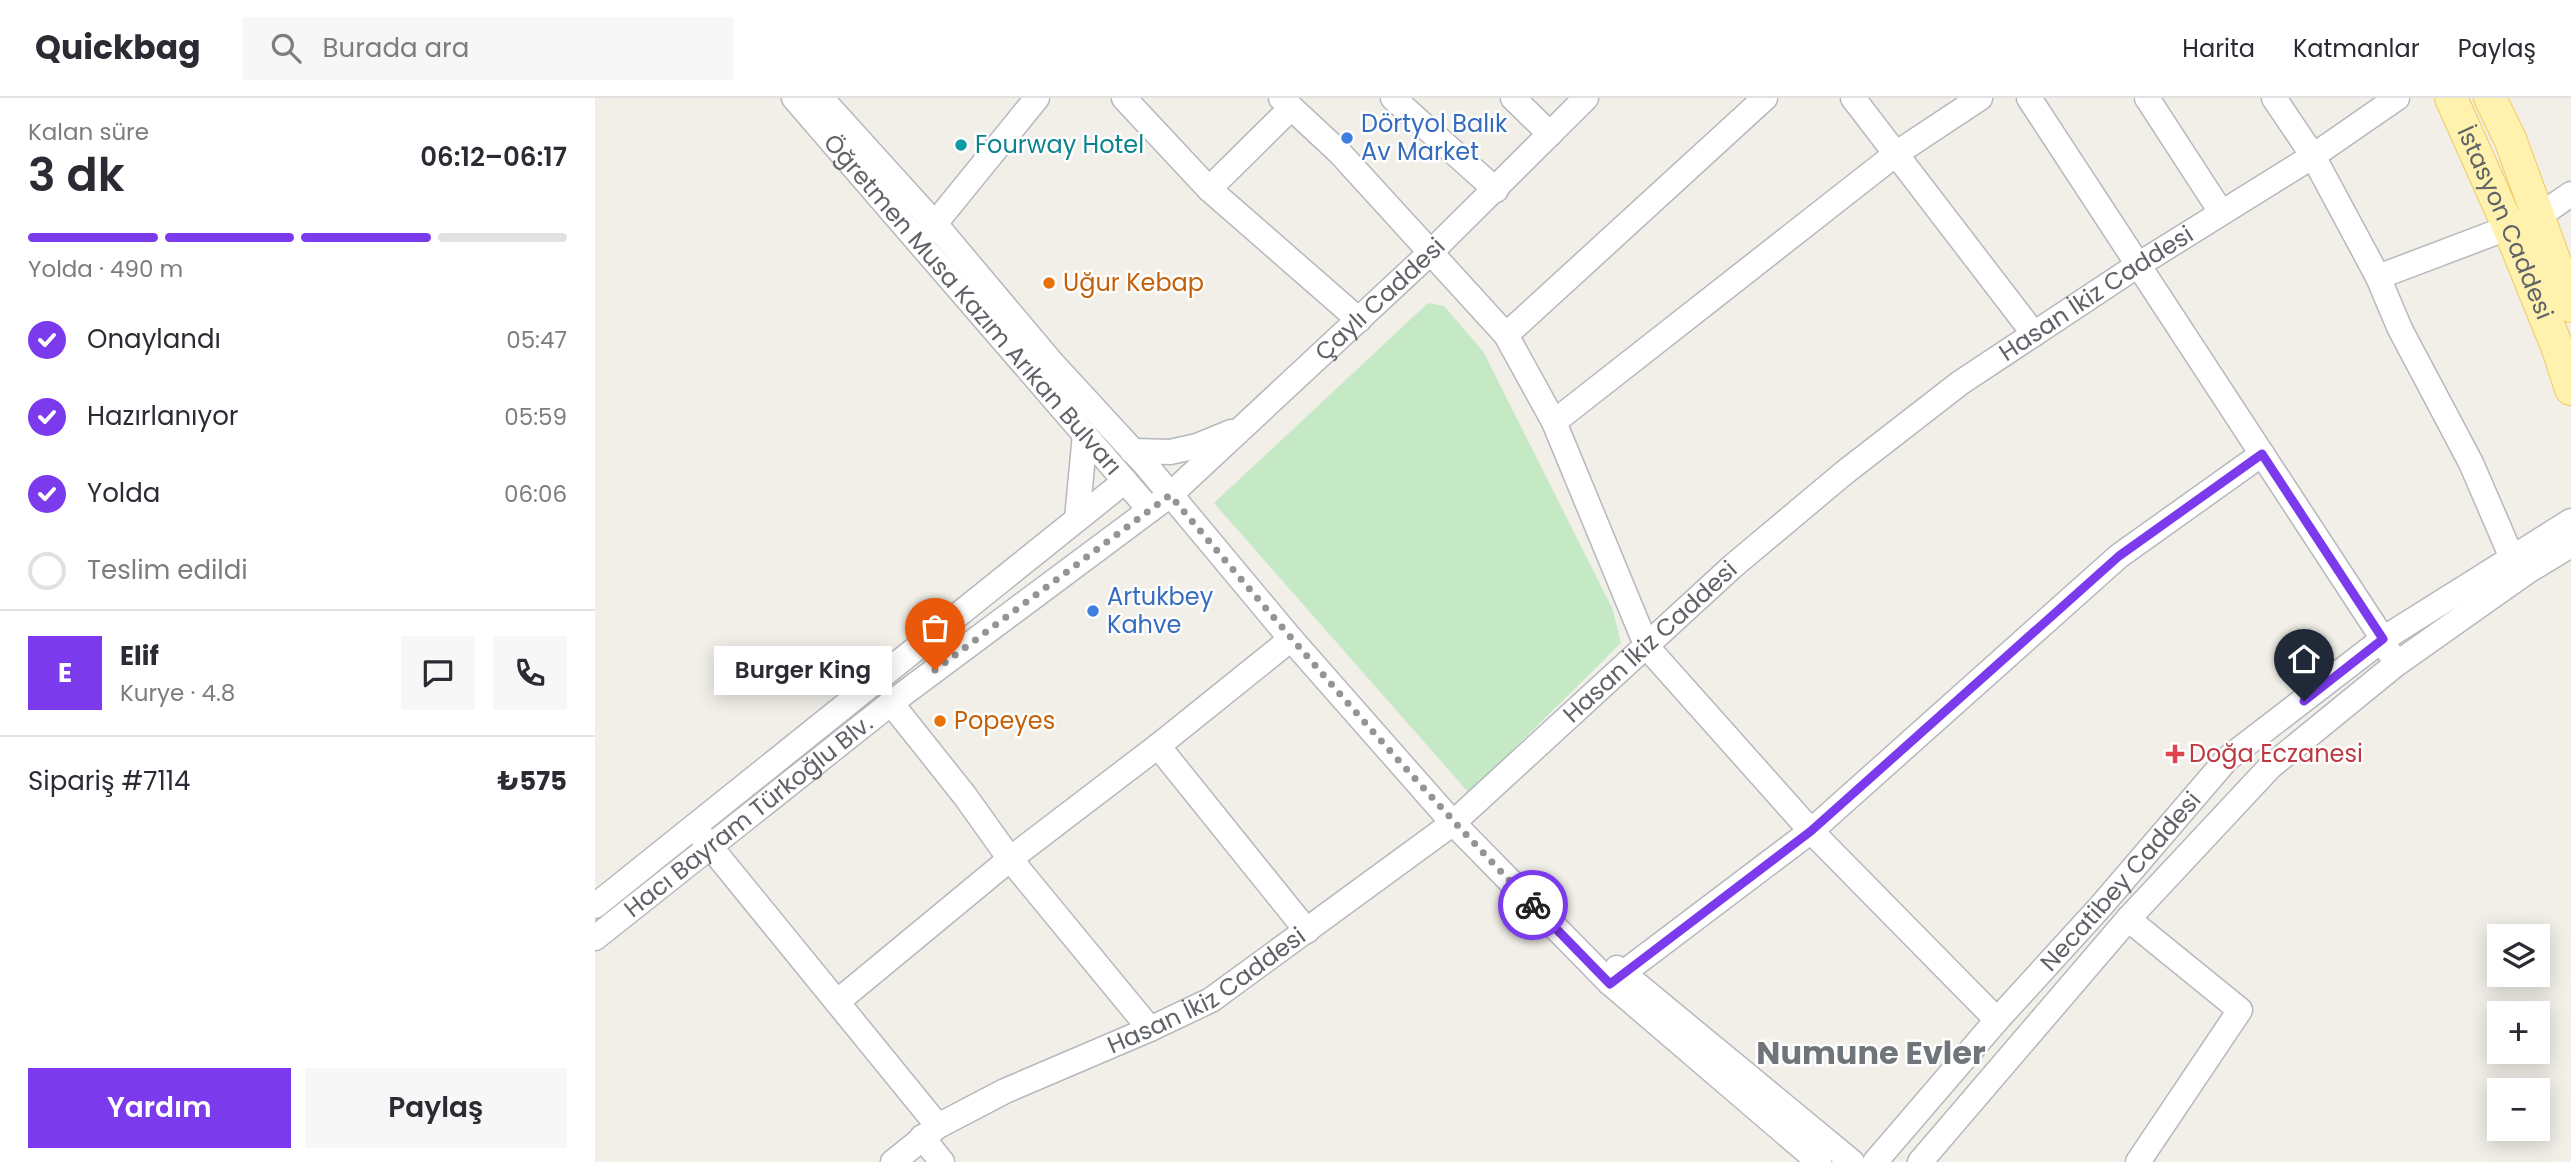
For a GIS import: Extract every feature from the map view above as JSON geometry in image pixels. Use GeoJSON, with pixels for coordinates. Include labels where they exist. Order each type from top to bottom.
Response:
{"type":"FeatureCollection","features":[{"type":"Feature","properties":{"kind":"main road","name":"İstasyon Caddesi"},"geometry":{"type":"LineString","coordinates":[[2451,98],[2509,228],[2558,349],[2571,389]]}},
{"type":"Feature","properties":{"kind":"main road"},"geometry":{"type":"LineString","coordinates":[[2490,98],[2510,139],[2571,306]]}},
{"type":"Feature","properties":{"kind":"street","name":"Öğretmen Musa Kazım Arıkan Bulvarı"},"geometry":{"type":"LineString","coordinates":[[794,98],[1125,481],[1160,502]]}},
{"type":"Feature","properties":{"kind":"street","name":"Öğretmen Musa Kazım Arıkan Bulvarı"},"geometry":{"type":"LineString","coordinates":[[821,98],[936,225],[1052,363],[1132,451],[1160,502]]}},
{"type":"Feature","properties":{"kind":"street"},"geometry":{"type":"LineString","coordinates":[[919,243],[1037,98]]}},
{"type":"Feature","properties":{"kind":"street"},"geometry":{"type":"LineString","coordinates":[[1124,98],[1209,189],[1359,320]]}},
{"type":"Feature","properties":{"kind":"street"},"geometry":{"type":"LineString","coordinates":[[1393,98],[1496,190]]}},
{"type":"Feature","properties":{"kind":"street"},"geometry":{"type":"LineString","coordinates":[[1514,98],[1550,134]]}},
{"type":"Feature","properties":{"kind":"street","name":"Çaylı Caddesi"},"geometry":{"type":"LineString","coordinates":[[1160,502],[1431,252],[1586,98]]}},
{"type":"Feature","properties":{"kind":"street"},"geometry":{"type":"LineString","coordinates":[[1506,335],[1765,98]]}},
{"type":"Feature","properties":{"kind":"street"},"geometry":{"type":"LineString","coordinates":[[1853,98],[2034,334]]}},
{"type":"Feature","properties":{"kind":"street"},"geometry":{"type":"LineString","coordinates":[[1554,422],[1897,153],[1980,98]]}},
{"type":"Feature","properties":{"kind":"street"},"geometry":{"type":"LineString","coordinates":[[2147,98],[2221,212]]}},
{"type":"Feature","properties":{"kind":"street"},"geometry":{"type":"LineString","coordinates":[[2274,98],[2313,156],[2378,277],[2400,329],[2471,463],[2512,558]]}},
{"type":"Feature","properties":{"kind":"street","name":"Hasan İkiz Caddesi"},"geometry":{"type":"LineString","coordinates":[[893,1162],[930,1132],[1005,1091],[1150,1030],[1211,1000],[1453,823],[1733,566],[1844,473],[1960,383],[2138,265],[2313,156],[2397,98]]}},
{"type":"Feature","properties":{"kind":"street"},"geometry":{"type":"LineString","coordinates":[[2030,99],[2383,639],[2395,665]]}},
{"type":"Feature","properties":{"kind":"street"},"geometry":{"type":"LineString","coordinates":[[1209,189],[1286,103],[1339,152],[1506,335],[1554,422],[1647,647],[1811,831],[1997,1020]]}},
{"type":"Feature","properties":{"kind":"street"},"geometry":{"type":"LineString","coordinates":[[2378,277],[2539,216],[2571,194]]}},
{"type":"Feature","properties":{"kind":"street"},"geometry":{"type":"LineString","coordinates":[[1132,451],[1170,452],[1197,446],[1244,427]]}},
{"type":"Feature","properties":{"kind":"street"},"geometry":{"type":"LineString","coordinates":[[1077,519],[1085,434]]}},
{"type":"Feature","properties":{"kind":"street"},"geometry":{"type":"LineString","coordinates":[[1616,979],[1811,831],[2119,556],[2262,454]]}},
{"type":"Feature","properties":{"kind":"street","name":"Hacı Bayram Türkoğlu Blv."},"geometry":{"type":"LineString","coordinates":[[595,906],[1125,481]]}},
{"type":"Feature","properties":{"kind":"street"},"geometry":{"type":"LineString","coordinates":[[1160,502],[1291,639],[1453,823],[1616,979],[1819,1162]]}},
{"type":"Feature","properties":{"kind":"street","name":"Hacı Bayram Türkoğlu Blv."},"geometry":{"type":"LineString","coordinates":[[595,938],[891,703],[1160,502]]}},
{"type":"Feature","properties":{"kind":"street","name":"Necatibey Caddesi"},"geometry":{"type":"LineString","coordinates":[[1875,1162],[2227,759],[2383,639],[2571,521]]}},
{"type":"Feature","properties":{"kind":"street","name":"Necatibey Caddesi"},"geometry":{"type":"LineString","coordinates":[[1920,1162],[2128,919],[2270,767],[2395,665],[2528,571],[2571,545]]}},
{"type":"Feature","properties":{"kind":"street"},"geometry":{"type":"LineString","coordinates":[[837,1002],[1010,859],[1158,746],[1291,639]]}},
{"type":"Feature","properties":{"kind":"street"},"geometry":{"type":"LineString","coordinates":[[891,703],[965,796],[1010,859],[1150,1030]]}},
{"type":"Feature","properties":{"kind":"street"},"geometry":{"type":"LineString","coordinates":[[1158,746],[1307,931]]}},
{"type":"Feature","properties":{"kind":"street"},"geometry":{"type":"LineString","coordinates":[[694,826],[837,1002],[930,1132],[941,1162]]}},
{"type":"Feature","properties":{"kind":"street"},"geometry":{"type":"LineString","coordinates":[[2128,919],[2240,1010],[2138,1162]]}},
{"type":"Feature","properties":{"kind":"street"},"geometry":{"type":"LineString","coordinates":[[1616,979],[1852,1162]]}},
{"type":"Feature","properties":{"kind":"green space"},"geometry":{"type":"Polygon","coordinates":[[[1428,303],[1444,306],[1483,351],[1613,610],[1621,643],[1469,793],[1214,503],[1428,303]]]}},
{"type":"Feature","properties":{"kind":"way so far"},"geometry":{"type":"LineString","coordinates":[[935,670],[1170,495],[1291,639],[1453,823],[1533,905]]}},
{"type":"Feature","properties":{"kind":"place","name":"Dörtyol Balık Av Market"},"geometry":{"type":"Point","coordinates":[1347,138]}},
{"type":"Feature","properties":{"kind":"place","name":"Fourway Hotel"},"geometry":{"type":"Point","coordinates":[961,145]}},
{"type":"Feature","properties":{"kind":"place","name":"Uğur Kebap"},"geometry":{"type":"Point","coordinates":[1049,283]}},
{"type":"Feature","properties":{"kind":"place","name":"Artukbey Kahve"},"geometry":{"type":"Point","coordinates":[1093,611]}},
{"type":"Feature","properties":{"kind":"place","name":"Burger King"},"geometry":{"type":"Point","coordinates":[935,670]}},
{"type":"Feature","properties":{"kind":"place","name":"Popeyes"},"geometry":{"type":"Point","coordinates":[940,721]}},
{"type":"Feature","properties":{"kind":"place","name":"Doğa Eczanesi"},"geometry":{"type":"Point","coordinates":[2175,754]}},
{"type":"Feature","properties":{"kind":"district","name":"Numune Evler"},"geometry":{"type":"Point","coordinates":[1871,1053]}},
{"type":"Feature","properties":{"kind":"route"},"geometry":{"type":"LineString","coordinates":[[1533,905],[1610,984],[1811,831],[2119,556],[2262,454],[2383,639],[2304,701]]}}]}
